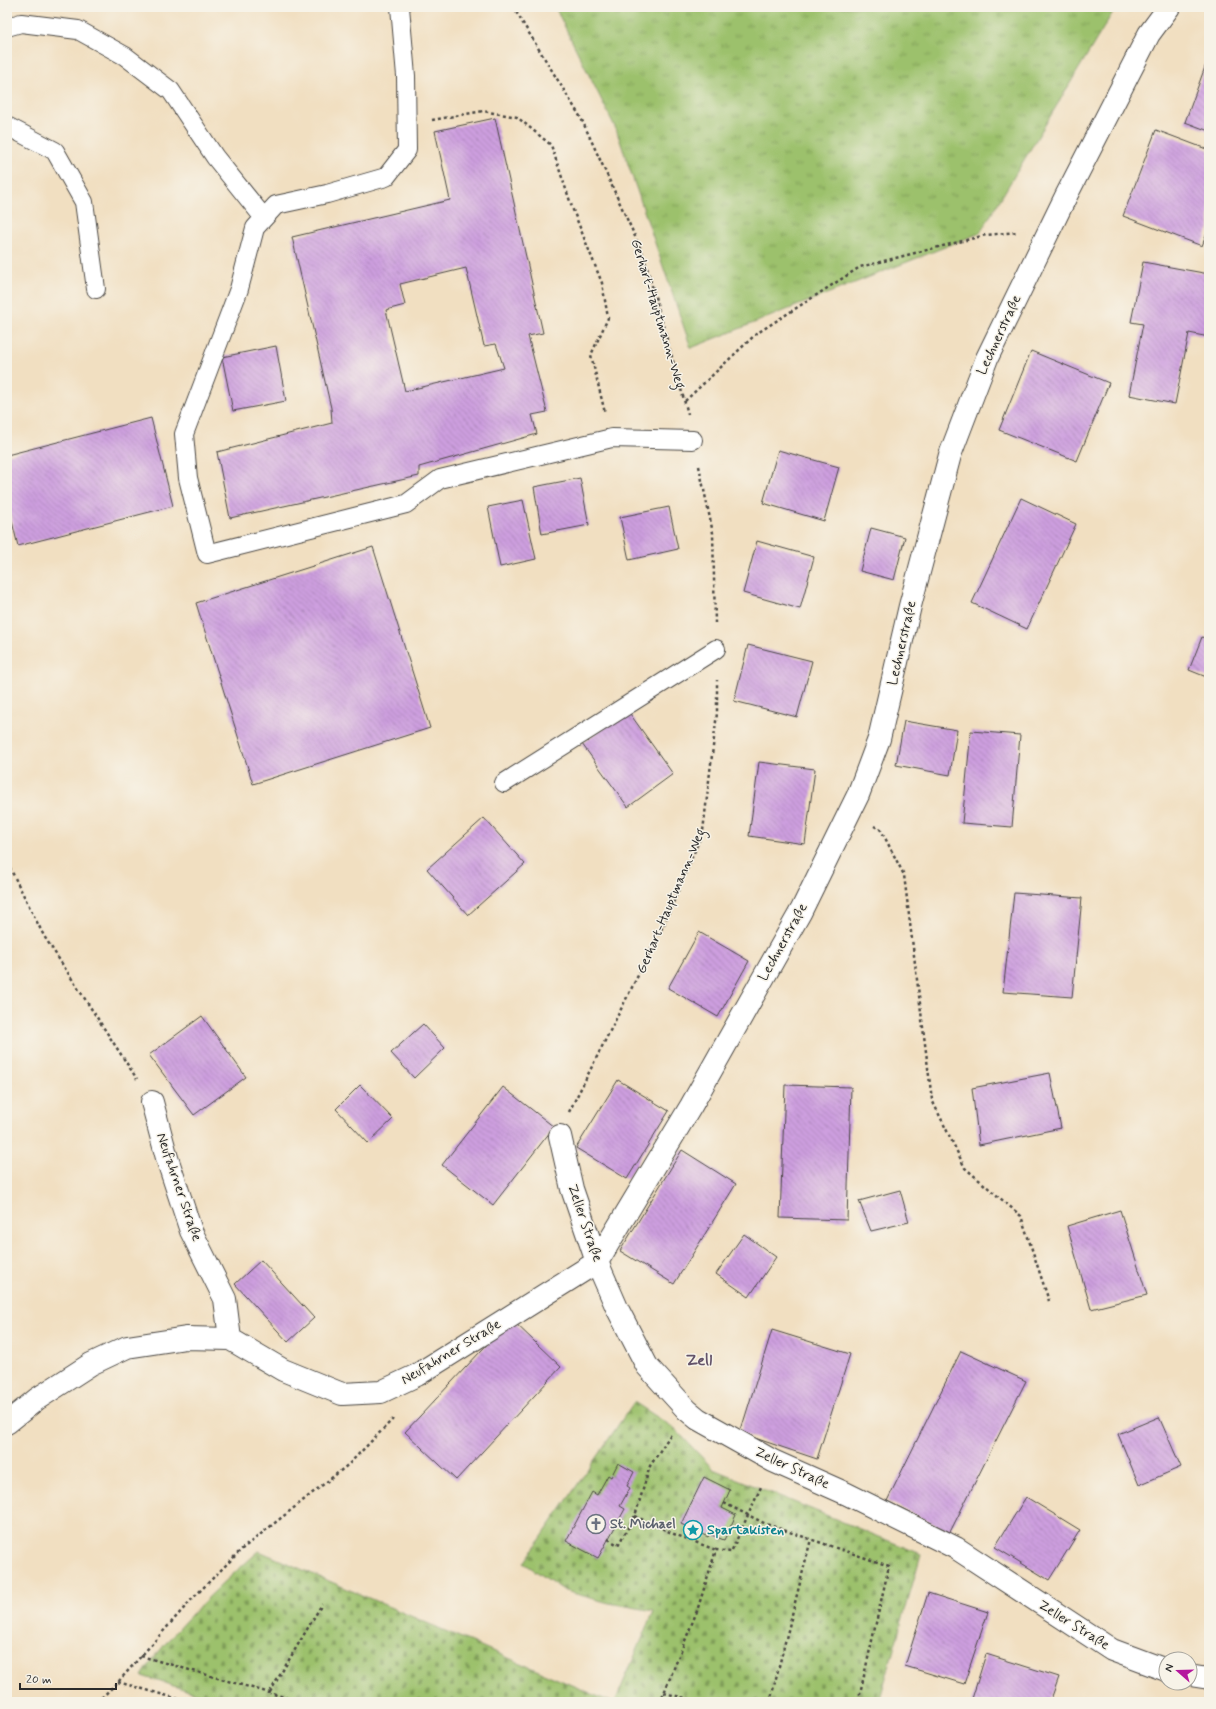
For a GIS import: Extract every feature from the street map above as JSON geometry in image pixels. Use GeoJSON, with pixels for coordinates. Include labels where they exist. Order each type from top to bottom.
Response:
{"type":"FeatureCollection","features":[{"type":"Feature","properties":{"kind":"street","name":"Lechnerstraße"},"geometry":{"type":"LineString","coordinates":[[597,1262],[691,1106],[801,911],[858,795],[879,739],[910,606],[950,455],[987,358],[1050,229],[1149,34],[1169,7]]}},
{"type":"Feature","properties":{"kind":"street","name":"Neufahrner Straße"},"geometry":{"type":"LineString","coordinates":[[152,1102],[167,1158],[192,1231],[225,1298],[230,1339]]}},
{"type":"Feature","properties":{"kind":"street","name":"Zeller Straße"},"geometry":{"type":"LineString","coordinates":[[560,1136],[572,1189],[597,1262],[617,1308],[647,1366],[687,1410],[698,1419],[773,1461],[847,1494],[956,1548],[1112,1650],[1158,1667]]}},
{"type":"Feature","properties":{"kind":"street","name":"Neufahrner Straße"},"geometry":{"type":"LineString","coordinates":[[7,1423],[37,1399],[91,1364],[127,1347],[186,1338],[230,1339],[283,1370],[342,1394],[381,1392],[417,1375],[597,1262]]}},
{"type":"Feature","properties":{"kind":"street"},"geometry":{"type":"LineString","coordinates":[[1198,1676],[1209,1678]]}},
{"type":"Feature","properties":{"kind":"lane"},"geometry":{"type":"LineString","coordinates":[[400,7],[406,76],[407,150],[386,177],[327,194],[276,205],[255,228],[239,289],[184,434],[188,478],[207,554],[406,504],[440,479],[612,438],[693,440]]}},
{"type":"Feature","properties":{"kind":"lane"},"geometry":{"type":"LineString","coordinates":[[7,27],[21,23],[78,30],[125,56],[171,91],[215,157],[264,218]]}},
{"type":"Feature","properties":{"kind":"lane"},"geometry":{"type":"LineString","coordinates":[[7,126],[55,151],[84,202],[96,289]]}},
{"type":"Feature","properties":{"kind":"lane"},"geometry":{"type":"LineString","coordinates":[[504,783],[716,649]]}},
{"type":"Feature","properties":{"kind":"path","name":"Gerhart-Hauptmann-Weg"},"geometry":{"type":"LineString","coordinates":[[513,7],[581,118],[643,254],[685,401],[713,533],[718,713],[703,830],[665,922],[620,1014],[573,1101],[560,1136]]}},
{"type":"Feature","properties":{"kind":"path"},"geometry":{"type":"LineString","coordinates":[[406,125],[483,111],[517,117],[551,145],[573,210],[602,283],[608,318],[591,355],[612,438]]}},
{"type":"Feature","properties":{"kind":"path"},"geometry":{"type":"LineString","coordinates":[[685,401],[756,334],[860,267],[986,235],[1050,229]]}},
{"type":"Feature","properties":{"kind":"path"},"geometry":{"type":"LineString","coordinates":[[849,812],[881,830],[904,874],[932,1100],[965,1168],[1021,1216],[1049,1301]]}},
{"type":"Feature","properties":{"kind":"path"},"geometry":{"type":"LineString","coordinates":[[7,862],[44,936],[152,1102]]}},
{"type":"Feature","properties":{"kind":"path"},"geometry":{"type":"LineString","coordinates":[[608,1539],[618,1545],[635,1516],[650,1466],[687,1410]]}},
{"type":"Feature","properties":{"kind":"path"},"geometry":{"type":"LineString","coordinates":[[97,1702],[118,1682],[193,1598],[242,1549],[349,1464],[395,1416]]}},
{"type":"Feature","properties":{"kind":"path"},"geometry":{"type":"LineString","coordinates":[[635,1516],[674,1534],[716,1550],[731,1552],[773,1461]]}},
{"type":"Feature","properties":{"kind":"path"},"geometry":{"type":"LineString","coordinates":[[724,1503],[766,1524],[889,1566],[858,1702]]}},
{"type":"Feature","properties":{"kind":"path"},"geometry":{"type":"LineString","coordinates":[[770,1702],[811,1539]]}},
{"type":"Feature","properties":{"kind":"path"},"geometry":{"type":"LineString","coordinates":[[659,1702],[697,1611],[716,1550]]}},
{"type":"Feature","properties":{"kind":"path"},"geometry":{"type":"LineString","coordinates":[[270,1692],[322,1604]]}},
{"type":"Feature","properties":{"kind":"path"},"geometry":{"type":"LineString","coordinates":[[141,1656],[301,1702]]}},
{"type":"Feature","properties":{"kind":"path"},"geometry":{"type":"LineString","coordinates":[[118,1682],[189,1702]]}},
{"type":"Feature","properties":{"kind":"path"},"geometry":{"type":"LineString","coordinates":[[664,1693],[702,1702]]}},
{"type":"Feature","properties":{"kind":"green space"},"geometry":{"type":"Polygon","coordinates":[[[555,7],[1116,7],[980,233],[691,348],[616,129],[555,7]]]}},
{"type":"Feature","properties":{"kind":"green space"},"geometry":{"type":"Polygon","coordinates":[[[634,1402],[674,1428],[713,1469],[921,1554],[879,1702],[615,1702],[654,1611],[609,1603],[565,1591],[524,1563],[634,1402]]]}},
{"type":"Feature","properties":{"kind":"green space"},"geometry":{"type":"Polygon","coordinates":[[[259,1551],[611,1702],[224,1702],[142,1676],[166,1642],[212,1594],[259,1551]]]}},
{"type":"Feature","properties":{"kind":"building"},"geometry":{"type":"Polygon","coordinates":[[[1209,56],[1209,131],[1185,122],[1209,56]]]}},
{"type":"Feature","properties":{"kind":"building"},"geometry":{"type":"Polygon","coordinates":[[[495,118],[543,333],[528,336],[547,412],[532,415],[537,434],[419,467],[419,476],[230,518],[217,452],[332,423],[331,408],[292,237],[450,200],[435,131],[495,118]],[[466,268],[400,284],[405,305],[386,310],[405,391],[504,368],[496,344],[484,346],[466,268]]]}},
{"type":"Feature","properties":{"kind":"building"},"geometry":{"type":"Polygon","coordinates":[[[1156,130],[1209,150],[1209,228],[1202,246],[1123,216],[1156,130]]]}},
{"type":"Feature","properties":{"kind":"building"},"geometry":{"type":"Polygon","coordinates":[[[1143,262],[1209,274],[1209,337],[1189,333],[1175,404],[1129,395],[1143,324],[1131,322],[1143,262]]]}},
{"type":"Feature","properties":{"kind":"building"},"geometry":{"type":"Polygon","coordinates":[[[276,346],[286,401],[233,411],[222,357],[276,346]]]}},
{"type":"Feature","properties":{"kind":"building"},"geometry":{"type":"Polygon","coordinates":[[[1031,351],[1109,383],[1077,461],[999,430],[1031,351]]]}},
{"type":"Feature","properties":{"kind":"building"},"geometry":{"type":"Polygon","coordinates":[[[151,418],[173,506],[18,546],[7,501],[7,455],[151,418]]]}},
{"type":"Feature","properties":{"kind":"building"},"geometry":{"type":"Polygon","coordinates":[[[778,450],[839,467],[824,521],[763,503],[778,450]]]}},
{"type":"Feature","properties":{"kind":"building"},"geometry":{"type":"Polygon","coordinates":[[[580,478],[589,525],[542,534],[534,487],[580,478]]]}},
{"type":"Feature","properties":{"kind":"building"},"geometry":{"type":"Polygon","coordinates":[[[1021,498],[1076,524],[1027,629],[972,603],[1021,498]]]}},
{"type":"Feature","properties":{"kind":"building"},"geometry":{"type":"Polygon","coordinates":[[[523,500],[536,559],[500,567],[488,507],[523,500]]]}},
{"type":"Feature","properties":{"kind":"building"},"geometry":{"type":"Polygon","coordinates":[[[669,507],[678,549],[629,560],[620,517],[669,507]]]}},
{"type":"Feature","properties":{"kind":"building"},"geometry":{"type":"Polygon","coordinates":[[[871,528],[905,537],[894,580],[860,571],[871,528]]]}},
{"type":"Feature","properties":{"kind":"building"},"geometry":{"type":"Polygon","coordinates":[[[757,541],[814,557],[800,609],[743,593],[757,541]]]}},
{"type":"Feature","properties":{"kind":"building"},"geometry":{"type":"Polygon","coordinates":[[[373,547],[430,728],[253,784],[196,603],[373,547]]]}},
{"type":"Feature","properties":{"kind":"building"},"geometry":{"type":"Polygon","coordinates":[[[1202,637],[1209,640],[1209,678],[1189,670],[1202,637]]]}},
{"type":"Feature","properties":{"kind":"building"},"geometry":{"type":"Polygon","coordinates":[[[748,645],[812,661],[797,717],[734,701],[748,645]]]}},
{"type":"Feature","properties":{"kind":"building"},"geometry":{"type":"Polygon","coordinates":[[[628,711],[673,774],[628,807],[582,744],[628,711]]]}},
{"type":"Feature","properties":{"kind":"building"},"geometry":{"type":"Polygon","coordinates":[[[904,721],[957,730],[950,775],[896,765],[904,721]]]}},
{"type":"Feature","properties":{"kind":"building"},"geometry":{"type":"Polygon","coordinates":[[[971,731],[1020,735],[1012,827],[962,823],[971,731]]]}},
{"type":"Feature","properties":{"kind":"building"},"geometry":{"type":"Polygon","coordinates":[[[759,762],[815,769],[805,844],[749,836],[759,762]]]}},
{"type":"Feature","properties":{"kind":"building"},"geometry":{"type":"Polygon","coordinates":[[[484,818],[525,864],[468,915],[427,869],[484,818]]]}},
{"type":"Feature","properties":{"kind":"building"},"geometry":{"type":"Polygon","coordinates":[[[1014,893],[1082,898],[1072,997],[1003,992],[1014,893]]]}},
{"type":"Feature","properties":{"kind":"building"},"geometry":{"type":"Polygon","coordinates":[[[699,932],[749,961],[718,1017],[668,988],[699,932]]]}},
{"type":"Feature","properties":{"kind":"building"},"geometry":{"type":"Polygon","coordinates":[[[202,1016],[246,1077],[194,1115],[149,1055],[202,1016]]]}},
{"type":"Feature","properties":{"kind":"building"},"geometry":{"type":"Polygon","coordinates":[[[423,1024],[445,1048],[414,1078],[391,1053],[423,1024]]]}},
{"type":"Feature","properties":{"kind":"building"},"geometry":{"type":"Polygon","coordinates":[[[1050,1073],[1061,1128],[979,1145],[972,1088],[1050,1073]]]}},
{"type":"Feature","properties":{"kind":"building"},"geometry":{"type":"Polygon","coordinates":[[[618,1080],[669,1111],[627,1179],[576,1148],[618,1080]]]}},
{"type":"Feature","properties":{"kind":"building"},"geometry":{"type":"Polygon","coordinates":[[[360,1085],[393,1119],[368,1143],[336,1109],[360,1085]]]}},
{"type":"Feature","properties":{"kind":"building"},"geometry":{"type":"Polygon","coordinates":[[[785,1085],[851,1087],[847,1220],[780,1218],[785,1085]]]}},
{"type":"Feature","properties":{"kind":"building"},"geometry":{"type":"Polygon","coordinates":[[[503,1087],[554,1127],[493,1205],[442,1165],[503,1087]]]}},
{"type":"Feature","properties":{"kind":"building"},"geometry":{"type":"Polygon","coordinates":[[[682,1150],[736,1184],[674,1284],[620,1251],[682,1150]]]}},
{"type":"Feature","properties":{"kind":"building"},"geometry":{"type":"Polygon","coordinates":[[[900,1190],[909,1222],[871,1231],[859,1201],[900,1190]]]}},
{"type":"Feature","properties":{"kind":"building"},"geometry":{"type":"Polygon","coordinates":[[[1120,1210],[1147,1295],[1091,1309],[1067,1226],[1120,1210]]]}},
{"type":"Feature","properties":{"kind":"building"},"geometry":{"type":"Polygon","coordinates":[[[744,1234],[776,1257],[749,1297],[716,1274],[744,1234]]]}},
{"type":"Feature","properties":{"kind":"building"},"geometry":{"type":"Polygon","coordinates":[[[261,1260],[314,1318],[288,1342],[235,1284],[261,1260]]]}},
{"type":"Feature","properties":{"kind":"building"},"geometry":{"type":"Polygon","coordinates":[[[511,1319],[561,1367],[456,1480],[405,1432],[511,1319]]]}},
{"type":"Feature","properties":{"kind":"building"},"geometry":{"type":"Polygon","coordinates":[[[772,1330],[850,1354],[817,1459],[740,1433],[772,1330]]]}},
{"type":"Feature","properties":{"kind":"building"},"geometry":{"type":"Polygon","coordinates":[[[961,1351],[1026,1381],[950,1532],[887,1501],[961,1351]]]}},
{"type":"Feature","properties":{"kind":"building"},"geometry":{"type":"Polygon","coordinates":[[[1159,1417],[1181,1467],[1139,1485],[1118,1434],[1159,1417]]]}},
{"type":"Feature","properties":{"kind":"building","name":"St. Michael"},"geometry":{"type":"Polygon","coordinates":[[[618,1463],[634,1472],[627,1486],[630,1488],[620,1506],[625,1509],[598,1558],[566,1541],[592,1492],[597,1495],[608,1475],[611,1477],[618,1463]]]}},
{"type":"Feature","properties":{"kind":"building"},"geometry":{"type":"Polygon","coordinates":[[[704,1477],[730,1490],[722,1508],[736,1515],[724,1540],[709,1534],[708,1537],[681,1524],[704,1477]]]}},
{"type":"Feature","properties":{"kind":"building"},"geometry":{"type":"Polygon","coordinates":[[[1026,1497],[1080,1530],[1049,1580],[995,1547],[1026,1497]]]}},
{"type":"Feature","properties":{"kind":"building"},"geometry":{"type":"Polygon","coordinates":[[[928,1593],[988,1612],[964,1684],[905,1666],[928,1593]]]}},
{"type":"Feature","properties":{"kind":"building"},"geometry":{"type":"Polygon","coordinates":[[[986,1654],[1059,1677],[1050,1702],[971,1702],[986,1654]]]}},
{"type":"Feature","properties":{"kind":"place","name":"St. Michael"},"geometry":{"type":"Point","coordinates":[596,1524]}},
{"type":"Feature","properties":{"kind":"place","name":"Spartakisten"},"geometry":{"type":"Point","coordinates":[693,1530]}},
{"type":"Feature","properties":{"kind":"district","name":"Zell"},"geometry":{"type":"Point","coordinates":[699,1360]}}]}
